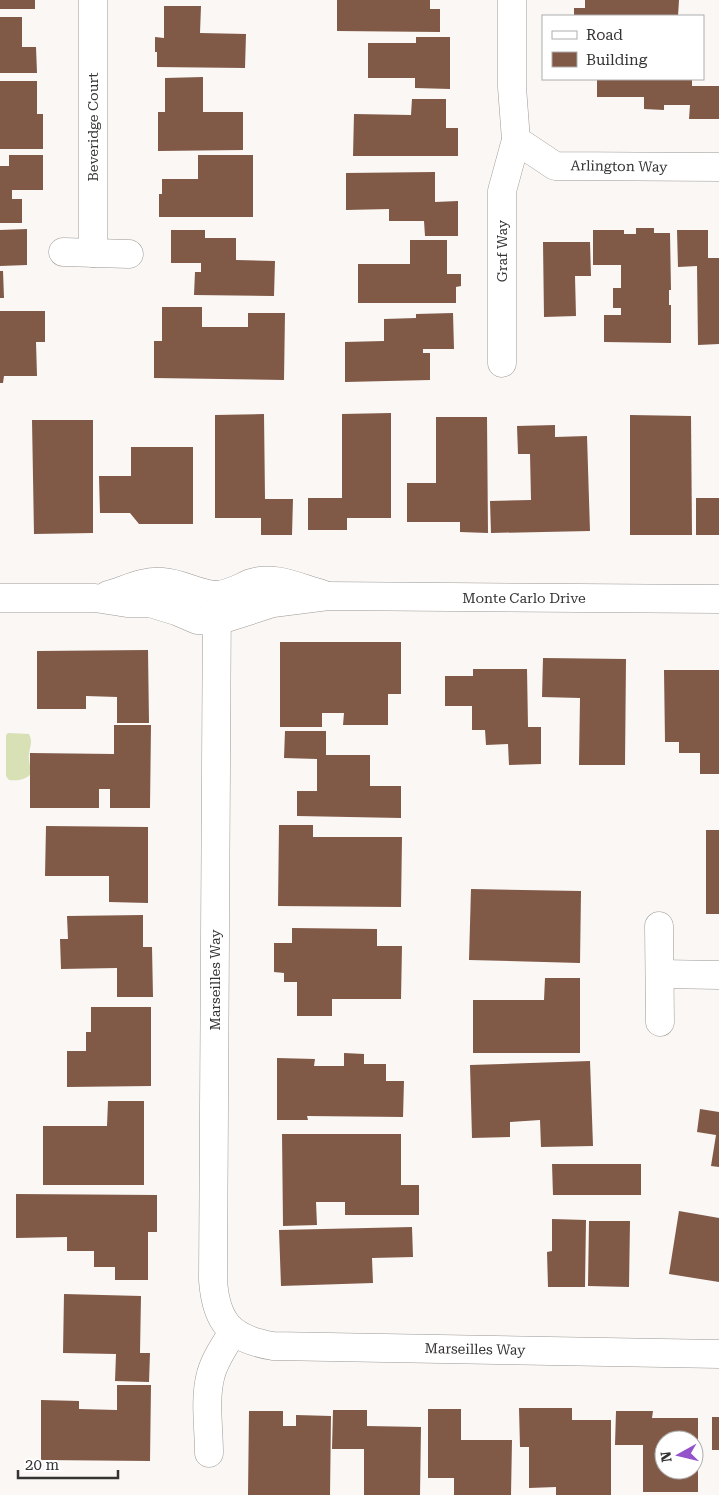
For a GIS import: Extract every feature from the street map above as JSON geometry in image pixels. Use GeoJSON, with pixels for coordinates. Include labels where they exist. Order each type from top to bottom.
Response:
{"type":"FeatureCollection","features":[{"type":"Feature","properties":{"kind":"street","name":"Beveridge Court"},"geometry":{"type":"LineString","coordinates":[[93,253],[94,0]]}},
{"type":"Feature","properties":{"kind":"street"},"geometry":{"type":"LineString","coordinates":[[512,0],[512,88],[516,140]]}},
{"type":"Feature","properties":{"kind":"street","name":"Arlington Way"},"geometry":{"type":"LineString","coordinates":[[516,140],[555,166],[719,168]]}},
{"type":"Feature","properties":{"kind":"street","name":"Graf Way"},"geometry":{"type":"LineString","coordinates":[[502,363],[502,190],[516,140]]}},
{"type":"Feature","properties":{"kind":"street"},"geometry":{"type":"LineString","coordinates":[[64,252],[129,254]]}},
{"type":"Feature","properties":{"kind":"street","name":"Monte Carlo Drive"},"geometry":{"type":"LineString","coordinates":[[95,598],[146,583],[156,582],[173,583],[198,592],[217,594],[236,591],[253,583],[272,581],[282,582],[328,596]]}},
{"type":"Feature","properties":{"kind":"street","name":"Marseilles Way"},"geometry":{"type":"LineString","coordinates":[[217,594],[213,1280],[214,1296],[220,1315],[233,1332],[256,1343],[273,1346],[719,1354]]}},
{"type":"Feature","properties":{"kind":"street","name":"Monte Carlo Drive"},"geometry":{"type":"LineString","coordinates":[[0,598],[95,598],[127,603],[150,604],[176,610],[197,620],[217,621],[273,603],[328,596],[719,599]]}},
{"type":"Feature","properties":{"kind":"street"},"geometry":{"type":"LineString","coordinates":[[659,926],[660,1022]]}},
{"type":"Feature","properties":{"kind":"street"},"geometry":{"type":"LineString","coordinates":[[660,974],[719,975]]}},
{"type":"Feature","properties":{"kind":"street"},"geometry":{"type":"LineString","coordinates":[[209,1453],[208,1399],[211,1374],[233,1332]]}},
{"type":"Feature","properties":{"kind":"shaded area"},"geometry":{"type":"Polygon","coordinates":[[[8,733],[29,734],[31,739],[29,756],[31,774],[24,779],[9,780],[6,776],[6,735],[8,733]]]}},
{"type":"Feature","properties":{"kind":"building"},"geometry":{"type":"Polygon","coordinates":[[[0,0],[35,0],[35,9],[0,9],[0,0]]]}},
{"type":"Feature","properties":{"kind":"building"},"geometry":{"type":"Polygon","coordinates":[[[337,0],[430,0],[430,9],[440,9],[440,32],[337,31],[337,0]]]}},
{"type":"Feature","properties":{"kind":"building"},"geometry":{"type":"Polygon","coordinates":[[[585,0],[679,0],[678,15],[574,15],[574,8],[585,8],[585,0]]]}},
{"type":"Feature","properties":{"kind":"building"},"geometry":{"type":"Polygon","coordinates":[[[164,6],[201,6],[200,33],[246,34],[245,68],[157,67],[155,37],[164,38],[164,6]]]}},
{"type":"Feature","properties":{"kind":"building"},"geometry":{"type":"Polygon","coordinates":[[[0,17],[22,17],[22,47],[36,47],[37,73],[0,73],[0,17]]]}},
{"type":"Feature","properties":{"kind":"building"},"geometry":{"type":"Polygon","coordinates":[[[416,37],[450,37],[450,89],[415,88],[415,78],[368,78],[368,43],[416,43],[416,37]]]}},
{"type":"Feature","properties":{"kind":"building"},"geometry":{"type":"Polygon","coordinates":[[[203,77],[203,112],[243,112],[243,150],[158,151],[158,112],[165,112],[165,78],[203,77]]]}},
{"type":"Feature","properties":{"kind":"building"},"geometry":{"type":"Polygon","coordinates":[[[597,80],[692,80],[692,86],[719,86],[719,119],[689,119],[690,105],[664,105],[664,110],[644,109],[644,97],[597,97],[597,80]]]}},
{"type":"Feature","properties":{"kind":"building"},"geometry":{"type":"Polygon","coordinates":[[[0,81],[37,81],[37,114],[43,114],[43,149],[0,149],[0,81]]]}},
{"type":"Feature","properties":{"kind":"building"},"geometry":{"type":"Polygon","coordinates":[[[412,99],[446,99],[446,128],[458,128],[458,156],[353,156],[354,114],[411,115],[412,99]]]}},
{"type":"Feature","properties":{"kind":"building"},"geometry":{"type":"Polygon","coordinates":[[[9,155],[43,155],[43,190],[12,190],[12,199],[22,199],[22,223],[0,223],[0,166],[9,166],[9,155]]]}},
{"type":"Feature","properties":{"kind":"building"},"geometry":{"type":"Polygon","coordinates":[[[198,155],[253,155],[253,217],[159,217],[159,194],[162,194],[162,179],[198,179],[198,155]]]}},
{"type":"Feature","properties":{"kind":"building"},"geometry":{"type":"Polygon","coordinates":[[[435,172],[435,202],[458,201],[458,236],[425,236],[424,221],[389,221],[389,209],[346,210],[346,173],[435,172]]]}},
{"type":"Feature","properties":{"kind":"building"},"geometry":{"type":"Polygon","coordinates":[[[636,228],[654,228],[654,233],[670,233],[671,290],[669,290],[669,305],[671,305],[671,343],[604,342],[604,315],[621,315],[621,308],[613,308],[613,288],[621,288],[621,265],[593,265],[593,230],[624,230],[624,234],[636,234],[636,228]]]}},
{"type":"Feature","properties":{"kind":"building"},"geometry":{"type":"Polygon","coordinates":[[[27,229],[27,265],[0,266],[0,230],[27,229]]]}},
{"type":"Feature","properties":{"kind":"building"},"geometry":{"type":"Polygon","coordinates":[[[171,230],[205,230],[205,238],[236,238],[236,260],[275,261],[274,296],[194,295],[195,272],[201,272],[201,263],[171,263],[171,230]]]}},
{"type":"Feature","properties":{"kind":"building"},"geometry":{"type":"Polygon","coordinates":[[[677,230],[708,230],[708,258],[719,258],[719,344],[698,345],[697,266],[678,267],[677,230]]]}},
{"type":"Feature","properties":{"kind":"building"},"geometry":{"type":"Polygon","coordinates":[[[410,240],[447,240],[447,274],[461,274],[461,286],[456,287],[456,303],[358,303],[358,264],[410,264],[410,240]]]}},
{"type":"Feature","properties":{"kind":"building"},"geometry":{"type":"Polygon","coordinates":[[[543,242],[590,242],[591,276],[575,276],[576,316],[544,317],[543,242]]]}},
{"type":"Feature","properties":{"kind":"building"},"geometry":{"type":"Polygon","coordinates":[[[0,271],[3,271],[4,298],[0,298],[0,271]]]}},
{"type":"Feature","properties":{"kind":"building"},"geometry":{"type":"Polygon","coordinates":[[[162,307],[202,307],[202,327],[248,327],[248,313],[285,313],[284,380],[154,378],[154,341],[162,341],[162,307]]]}},
{"type":"Feature","properties":{"kind":"building"},"geometry":{"type":"Polygon","coordinates":[[[0,311],[45,311],[45,342],[36,342],[37,376],[4,376],[3,383],[0,383],[0,311]]]}},
{"type":"Feature","properties":{"kind":"building"},"geometry":{"type":"Polygon","coordinates":[[[453,313],[454,349],[423,349],[423,353],[430,353],[430,380],[345,382],[345,342],[384,341],[384,319],[416,318],[416,314],[453,313]]]}},
{"type":"Feature","properties":{"kind":"building"},"geometry":{"type":"Polygon","coordinates":[[[391,413],[391,518],[347,518],[347,530],[308,530],[308,498],[342,498],[342,414],[391,413]]]}},
{"type":"Feature","properties":{"kind":"building"},"geometry":{"type":"Polygon","coordinates":[[[264,414],[265,499],[293,499],[292,535],[261,535],[261,518],[215,518],[215,415],[264,414]]]}},
{"type":"Feature","properties":{"kind":"building"},"geometry":{"type":"Polygon","coordinates":[[[630,415],[691,416],[692,535],[630,535],[630,415]]]}},
{"type":"Feature","properties":{"kind":"building"},"geometry":{"type":"Polygon","coordinates":[[[436,417],[487,417],[488,533],[460,532],[460,522],[407,522],[407,483],[436,483],[436,417]]]}},
{"type":"Feature","properties":{"kind":"building"},"geometry":{"type":"Polygon","coordinates":[[[32,420],[93,420],[93,533],[34,534],[32,420]]]}},
{"type":"Feature","properties":{"kind":"building"},"geometry":{"type":"Polygon","coordinates":[[[555,425],[555,437],[587,436],[590,531],[491,533],[490,501],[531,500],[530,454],[518,454],[517,426],[555,425]]]}},
{"type":"Feature","properties":{"kind":"building"},"geometry":{"type":"Polygon","coordinates":[[[131,447],[193,447],[193,524],[139,524],[130,513],[100,513],[99,476],[131,476],[131,447]]]}},
{"type":"Feature","properties":{"kind":"building"},"geometry":{"type":"Polygon","coordinates":[[[696,498],[719,498],[719,535],[696,535],[696,498]]]}},
{"type":"Feature","properties":{"kind":"building"},"geometry":{"type":"Polygon","coordinates":[[[280,642],[401,642],[401,694],[388,694],[388,725],[343,725],[344,713],[322,713],[322,727],[280,727],[280,642]]]}},
{"type":"Feature","properties":{"kind":"building"},"geometry":{"type":"Polygon","coordinates":[[[148,650],[149,723],[117,723],[117,697],[86,696],[86,709],[37,709],[37,651],[148,650]]]}},
{"type":"Feature","properties":{"kind":"building"},"geometry":{"type":"Polygon","coordinates":[[[543,658],[626,659],[625,765],[579,765],[580,698],[542,697],[543,658]]]}},
{"type":"Feature","properties":{"kind":"building"},"geometry":{"type":"Polygon","coordinates":[[[473,669],[527,669],[528,727],[541,727],[541,764],[509,765],[508,744],[486,745],[485,730],[472,730],[472,706],[445,706],[445,676],[473,676],[473,669]]]}},
{"type":"Feature","properties":{"kind":"building"},"geometry":{"type":"Polygon","coordinates":[[[664,670],[719,670],[719,774],[700,774],[700,753],[679,753],[679,742],[665,742],[664,670]]]}},
{"type":"Feature","properties":{"kind":"building"},"geometry":{"type":"Polygon","coordinates":[[[114,725],[151,725],[150,808],[110,808],[110,789],[99,789],[99,808],[30,808],[30,753],[114,754],[114,725]]]}},
{"type":"Feature","properties":{"kind":"building"},"geometry":{"type":"Polygon","coordinates":[[[285,731],[326,731],[326,755],[370,755],[370,786],[401,786],[401,818],[297,816],[297,791],[317,791],[317,759],[284,758],[285,731]]]}},
{"type":"Feature","properties":{"kind":"building"},"geometry":{"type":"Polygon","coordinates":[[[279,825],[313,825],[313,837],[402,837],[401,907],[278,906],[279,825]]]}},
{"type":"Feature","properties":{"kind":"building"},"geometry":{"type":"Polygon","coordinates":[[[46,826],[148,827],[148,903],[109,902],[109,876],[45,876],[46,826]]]}},
{"type":"Feature","properties":{"kind":"building"},"geometry":{"type":"Polygon","coordinates":[[[706,830],[719,830],[719,914],[706,914],[706,830]]]}},
{"type":"Feature","properties":{"kind":"building"},"geometry":{"type":"Polygon","coordinates":[[[471,889],[581,891],[580,963],[469,960],[471,889]]]}},
{"type":"Feature","properties":{"kind":"building"},"geometry":{"type":"Polygon","coordinates":[[[143,915],[143,947],[152,947],[153,997],[117,997],[117,968],[61,969],[60,939],[68,939],[67,916],[143,915]]]}},
{"type":"Feature","properties":{"kind":"building"},"geometry":{"type":"Polygon","coordinates":[[[292,928],[377,929],[377,946],[402,946],[401,999],[332,999],[332,1016],[297,1016],[297,982],[284,982],[284,973],[274,972],[274,943],[292,943],[292,928]]]}},
{"type":"Feature","properties":{"kind":"building"},"geometry":{"type":"Polygon","coordinates":[[[545,978],[580,978],[580,1053],[473,1053],[473,1000],[544,1000],[545,978]]]}},
{"type":"Feature","properties":{"kind":"building"},"geometry":{"type":"Polygon","coordinates":[[[91,1007],[151,1007],[151,1086],[67,1087],[67,1051],[86,1051],[86,1032],[91,1032],[91,1007]]]}},
{"type":"Feature","properties":{"kind":"building"},"geometry":{"type":"Polygon","coordinates":[[[344,1053],[364,1054],[364,1064],[386,1064],[386,1081],[404,1081],[403,1117],[307,1116],[308,1120],[277,1120],[277,1058],[315,1059],[314,1066],[344,1066],[344,1053]]]}},
{"type":"Feature","properties":{"kind":"building"},"geometry":{"type":"Polygon","coordinates":[[[590,1061],[593,1146],[541,1147],[540,1120],[510,1122],[510,1137],[472,1138],[470,1065],[590,1061]]]}},
{"type":"Feature","properties":{"kind":"building"},"geometry":{"type":"Polygon","coordinates":[[[108,1101],[144,1101],[144,1185],[43,1185],[43,1126],[107,1126],[108,1101]]]}},
{"type":"Feature","properties":{"kind":"building"},"geometry":{"type":"Polygon","coordinates":[[[700,1109],[719,1112],[719,1167],[711,1166],[716,1135],[697,1132],[700,1109]]]}},
{"type":"Feature","properties":{"kind":"building"},"geometry":{"type":"Polygon","coordinates":[[[282,1134],[401,1134],[401,1185],[419,1185],[419,1215],[345,1215],[345,1202],[316,1202],[317,1225],[283,1226],[282,1134]]]}},
{"type":"Feature","properties":{"kind":"building"},"geometry":{"type":"Polygon","coordinates":[[[552,1164],[641,1164],[641,1195],[553,1195],[552,1164]]]}},
{"type":"Feature","properties":{"kind":"building"},"geometry":{"type":"Polygon","coordinates":[[[16,1194],[157,1195],[157,1232],[148,1232],[148,1280],[115,1280],[115,1267],[94,1267],[94,1251],[67,1251],[67,1237],[16,1238],[16,1194]]]}},
{"type":"Feature","properties":{"kind":"building"},"geometry":{"type":"Polygon","coordinates":[[[679,1211],[719,1218],[719,1282],[669,1274],[679,1211]]]}},
{"type":"Feature","properties":{"kind":"building"},"geometry":{"type":"Polygon","coordinates":[[[552,1219],[586,1220],[585,1287],[548,1287],[547,1252],[552,1251],[552,1219]]]}},
{"type":"Feature","properties":{"kind":"building"},"geometry":{"type":"Polygon","coordinates":[[[589,1221],[630,1221],[629,1287],[588,1286],[589,1221]]]}},
{"type":"Feature","properties":{"kind":"building"},"geometry":{"type":"Polygon","coordinates":[[[412,1227],[413,1257],[372,1258],[373,1283],[281,1286],[279,1230],[412,1227]]]}},
{"type":"Feature","properties":{"kind":"building"},"geometry":{"type":"Polygon","coordinates":[[[64,1294],[141,1296],[140,1353],[150,1353],[149,1382],[115,1381],[116,1354],[63,1353],[64,1294]]]}},
{"type":"Feature","properties":{"kind":"building"},"geometry":{"type":"Polygon","coordinates":[[[117,1385],[151,1385],[150,1461],[41,1460],[41,1400],[79,1401],[79,1409],[117,1410],[117,1385]]]}},
{"type":"Feature","properties":{"kind":"building"},"geometry":{"type":"Polygon","coordinates":[[[519,1408],[572,1408],[572,1420],[611,1420],[611,1495],[556,1495],[556,1487],[529,1488],[529,1447],[520,1447],[519,1408]]]}},
{"type":"Feature","properties":{"kind":"building"},"geometry":{"type":"Polygon","coordinates":[[[428,1409],[461,1409],[461,1440],[512,1440],[511,1495],[454,1495],[454,1478],[428,1478],[428,1409]]]}},
{"type":"Feature","properties":{"kind":"building"},"geometry":{"type":"Polygon","coordinates":[[[333,1410],[367,1410],[367,1426],[421,1427],[420,1495],[364,1495],[364,1449],[332,1449],[333,1410]]]}},
{"type":"Feature","properties":{"kind":"building"},"geometry":{"type":"Polygon","coordinates":[[[249,1411],[283,1411],[283,1426],[296,1426],[296,1415],[331,1416],[330,1495],[248,1495],[249,1411]]]}},
{"type":"Feature","properties":{"kind":"building"},"geometry":{"type":"Polygon","coordinates":[[[616,1411],[653,1411],[652,1418],[698,1418],[698,1430],[654,1430],[654,1480],[698,1480],[698,1492],[643,1492],[643,1445],[615,1445],[616,1411]]]}},
{"type":"Feature","properties":{"kind":"building"},"geometry":{"type":"Polygon","coordinates":[[[712,1417],[719,1417],[719,1450],[712,1450],[712,1417]]]}}]}
